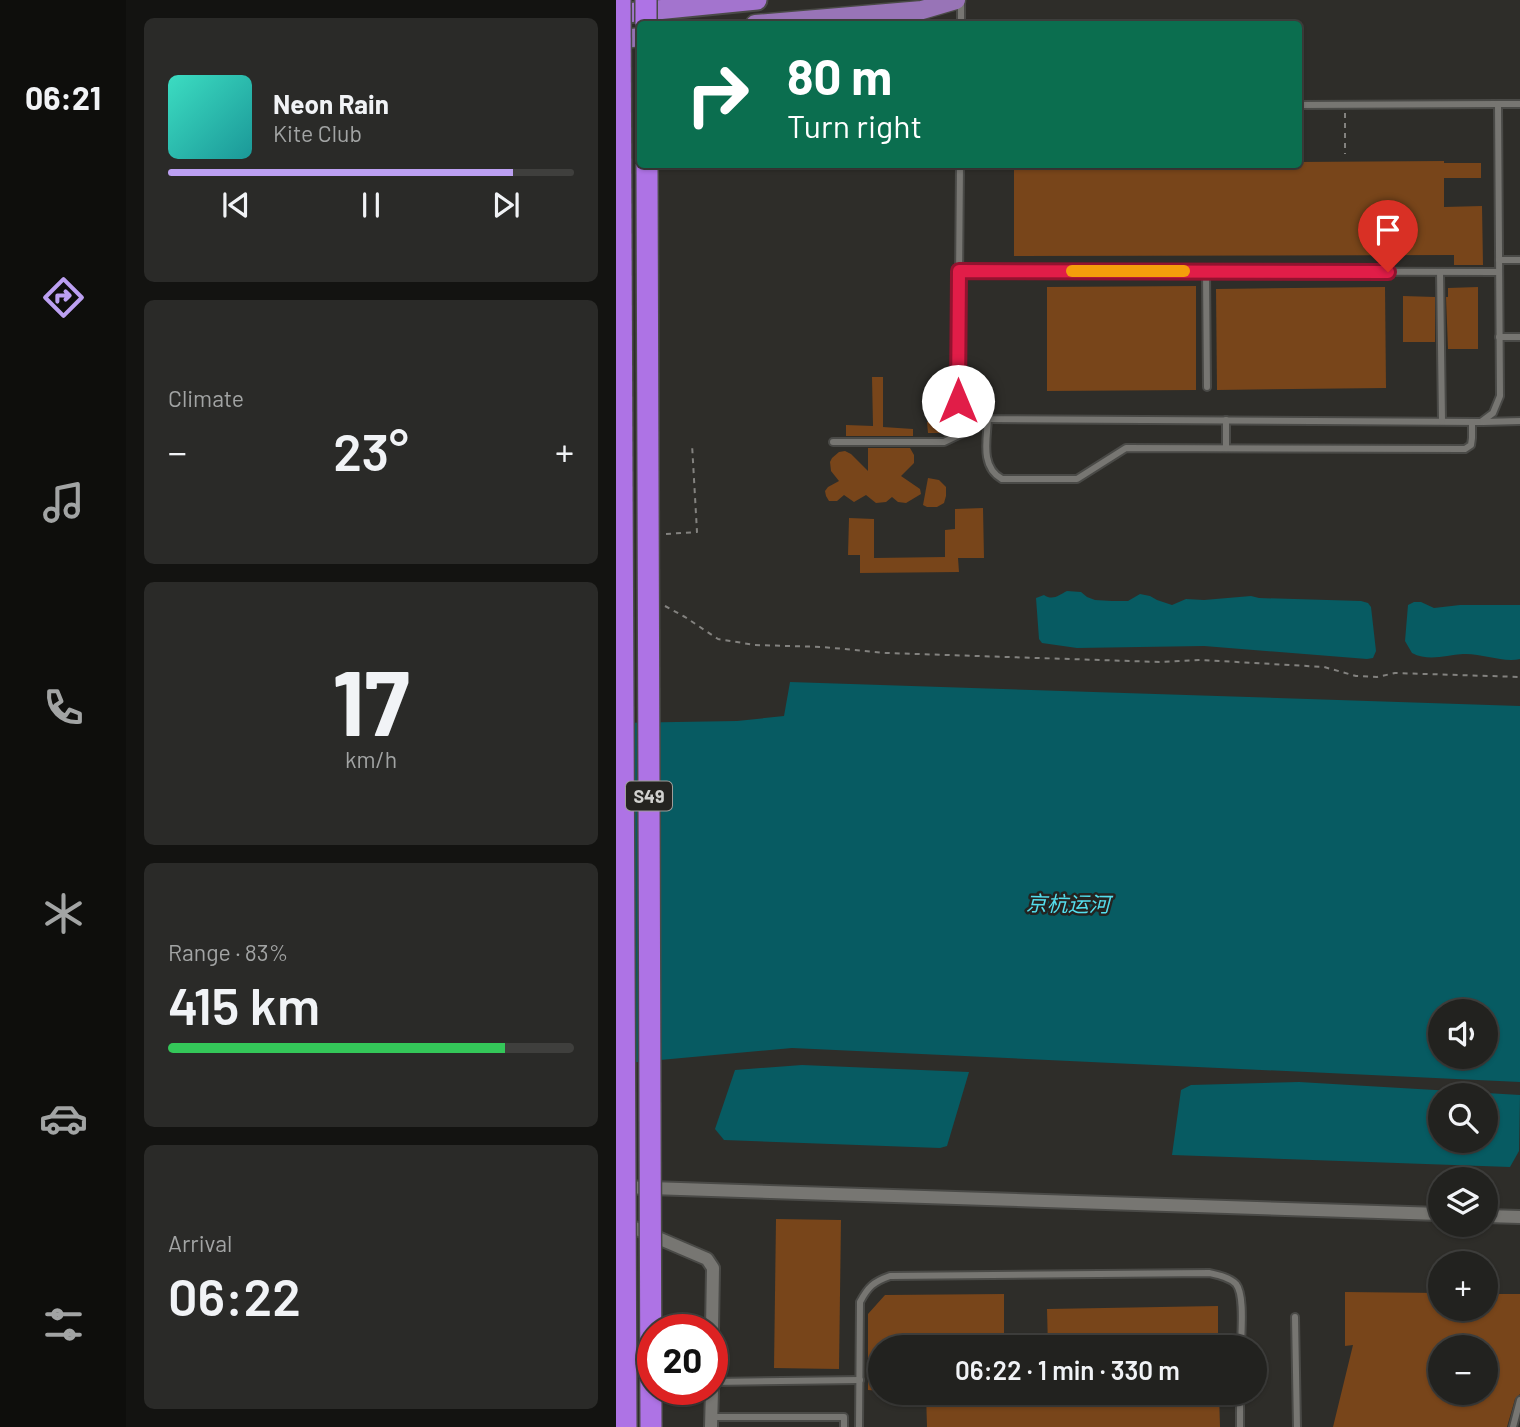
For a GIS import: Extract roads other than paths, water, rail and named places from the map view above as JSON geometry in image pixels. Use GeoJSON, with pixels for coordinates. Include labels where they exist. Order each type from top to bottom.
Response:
{"type":"FeatureCollection","features":[{"type":"Feature","properties":{"kind":"highway","name":"S49"},"geometry":{"type":"LineString","coordinates":[[620,0],[626,1427]]}},
{"type":"Feature","properties":{"kind":"highway"},"geometry":{"type":"LineString","coordinates":[[646,0],[646,21]]}},
{"type":"Feature","properties":{"kind":"highway"},"geometry":{"type":"LineString","coordinates":[[616,14],[757,0]]}},
{"type":"Feature","properties":{"kind":"highway","name":"S49"},"geometry":{"type":"LineString","coordinates":[[647,168],[651,1427]]}},
{"type":"Feature","properties":{"kind":"main road"},"geometry":{"type":"LineString","coordinates":[[791,21],[922,10],[959,0]]}},
{"type":"Feature","properties":{"kind":"main road"},"geometry":{"type":"LineString","coordinates":[[616,40],[637,37]]}},
{"type":"Feature","properties":{"kind":"street"},"geometry":{"type":"LineString","coordinates":[[616,1186],[1428,1214]]}},
{"type":"Feature","properties":{"kind":"street"},"geometry":{"type":"LineString","coordinates":[[1498,1216],[1520,1217]]}},
{"type":"Feature","properties":{"kind":"street"},"geometry":{"type":"LineString","coordinates":[[616,1220],[707,1259],[713,1268],[712,1314]]}},
{"type":"Feature","properties":{"kind":"lane"},"geometry":{"type":"LineString","coordinates":[[959,0],[961,21]]}},
{"type":"Feature","properties":{"kind":"lane"},"geometry":{"type":"LineString","coordinates":[[1481,422],[1493,413],[1500,396],[1498,104]]}},
{"type":"Feature","properties":{"kind":"lane"},"geometry":{"type":"LineString","coordinates":[[1302,105],[1520,104]]}},
{"type":"Feature","properties":{"kind":"lane"},"geometry":{"type":"LineString","coordinates":[[960,168],[958,401],[966,411],[988,419],[1520,421]]}},
{"type":"Feature","properties":{"kind":"lane"},"geometry":{"type":"LineString","coordinates":[[1499,260],[1520,260]]}},
{"type":"Feature","properties":{"kind":"lane"},"geometry":{"type":"LineString","coordinates":[[959,271],[1499,272]]}},
{"type":"Feature","properties":{"kind":"lane"},"geometry":{"type":"LineString","coordinates":[[1206,271],[1207,387]]}},
{"type":"Feature","properties":{"kind":"lane"},"geometry":{"type":"LineString","coordinates":[[1440,272],[1442,421]]}},
{"type":"Feature","properties":{"kind":"lane"},"geometry":{"type":"LineString","coordinates":[[1499,337],[1520,337]]}},
{"type":"Feature","properties":{"kind":"lane"},"geometry":{"type":"LineString","coordinates":[[833,442],[944,442],[963,433],[975,415]]}},
{"type":"Feature","properties":{"kind":"lane"},"geometry":{"type":"LineString","coordinates":[[988,419],[989,467],[994,475],[1002,479],[1077,479],[1126,448],[1465,449],[1471,445],[1472,422]]}},
{"type":"Feature","properties":{"kind":"lane"},"geometry":{"type":"LineString","coordinates":[[1226,420],[1226,448]]}},
{"type":"Feature","properties":{"kind":"lane"},"geometry":{"type":"LineString","coordinates":[[859,1427],[860,1302],[868,1288],[890,1276],[1209,1273],[1223,1276],[1236,1284],[1241,1297],[1241,1335]]}},
{"type":"Feature","properties":{"kind":"lane"},"geometry":{"type":"LineString","coordinates":[[1295,1317],[1297,1427]]}},
{"type":"Feature","properties":{"kind":"lane"},"geometry":{"type":"LineString","coordinates":[[728,1382],[860,1380]]}},
{"type":"Feature","properties":{"kind":"lane"},"geometry":{"type":"LineString","coordinates":[[1513,1427],[1520,1400]]}},
{"type":"Feature","properties":{"kind":"lane"},"geometry":{"type":"LineString","coordinates":[[1240,1405],[1240,1427]]}},
{"type":"Feature","properties":{"kind":"lane"},"geometry":{"type":"LineString","coordinates":[[712,1422],[784,1417],[844,1417],[844,1427]]}},
{"type":"Feature","properties":{"kind":"lane"},"geometry":{"type":"LineString","coordinates":[[784,1417],[784,1427]]}},
{"type":"Feature","properties":{"kind":"water"},"geometry":{"type":"Polygon","coordinates":[[[1067,591],[1081,592],[1095,600],[1112,601],[1128,601],[1140,594],[1172,605],[1186,599],[1251,596],[1361,601],[1371,607],[1376,651],[1373,658],[1367,659],[1204,646],[1077,648],[1042,643],[1039,639],[1036,598],[1044,595],[1059,596],[1067,591]]]}},
{"type":"Feature","properties":{"kind":"water"},"geometry":{"type":"Polygon","coordinates":[[[1414,602],[1434,608],[1520,605],[1520,659],[1507,660],[1470,654],[1431,658],[1412,653],[1405,641],[1408,605],[1414,602]]]}},
{"type":"Feature","properties":{"kind":"water","name":"京杭运河"},"geometry":{"type":"Polygon","coordinates":[[[790,682],[1520,706],[1520,1082],[792,1048],[616,1064],[616,723],[737,721],[784,716],[790,682]]]}},
{"type":"Feature","properties":{"kind":"water"},"geometry":{"type":"Polygon","coordinates":[[[802,1065],[969,1072],[947,1146],[940,1148],[724,1140],[715,1129],[735,1070],[802,1065]]]}},
{"type":"Feature","properties":{"kind":"water"},"geometry":{"type":"Polygon","coordinates":[[[1299,1082],[1428,1090],[1428,1153],[1498,1153],[1498,1094],[1520,1095],[1519,1151],[1510,1167],[1172,1155],[1181,1090],[1191,1085],[1299,1082]]]}}]}
